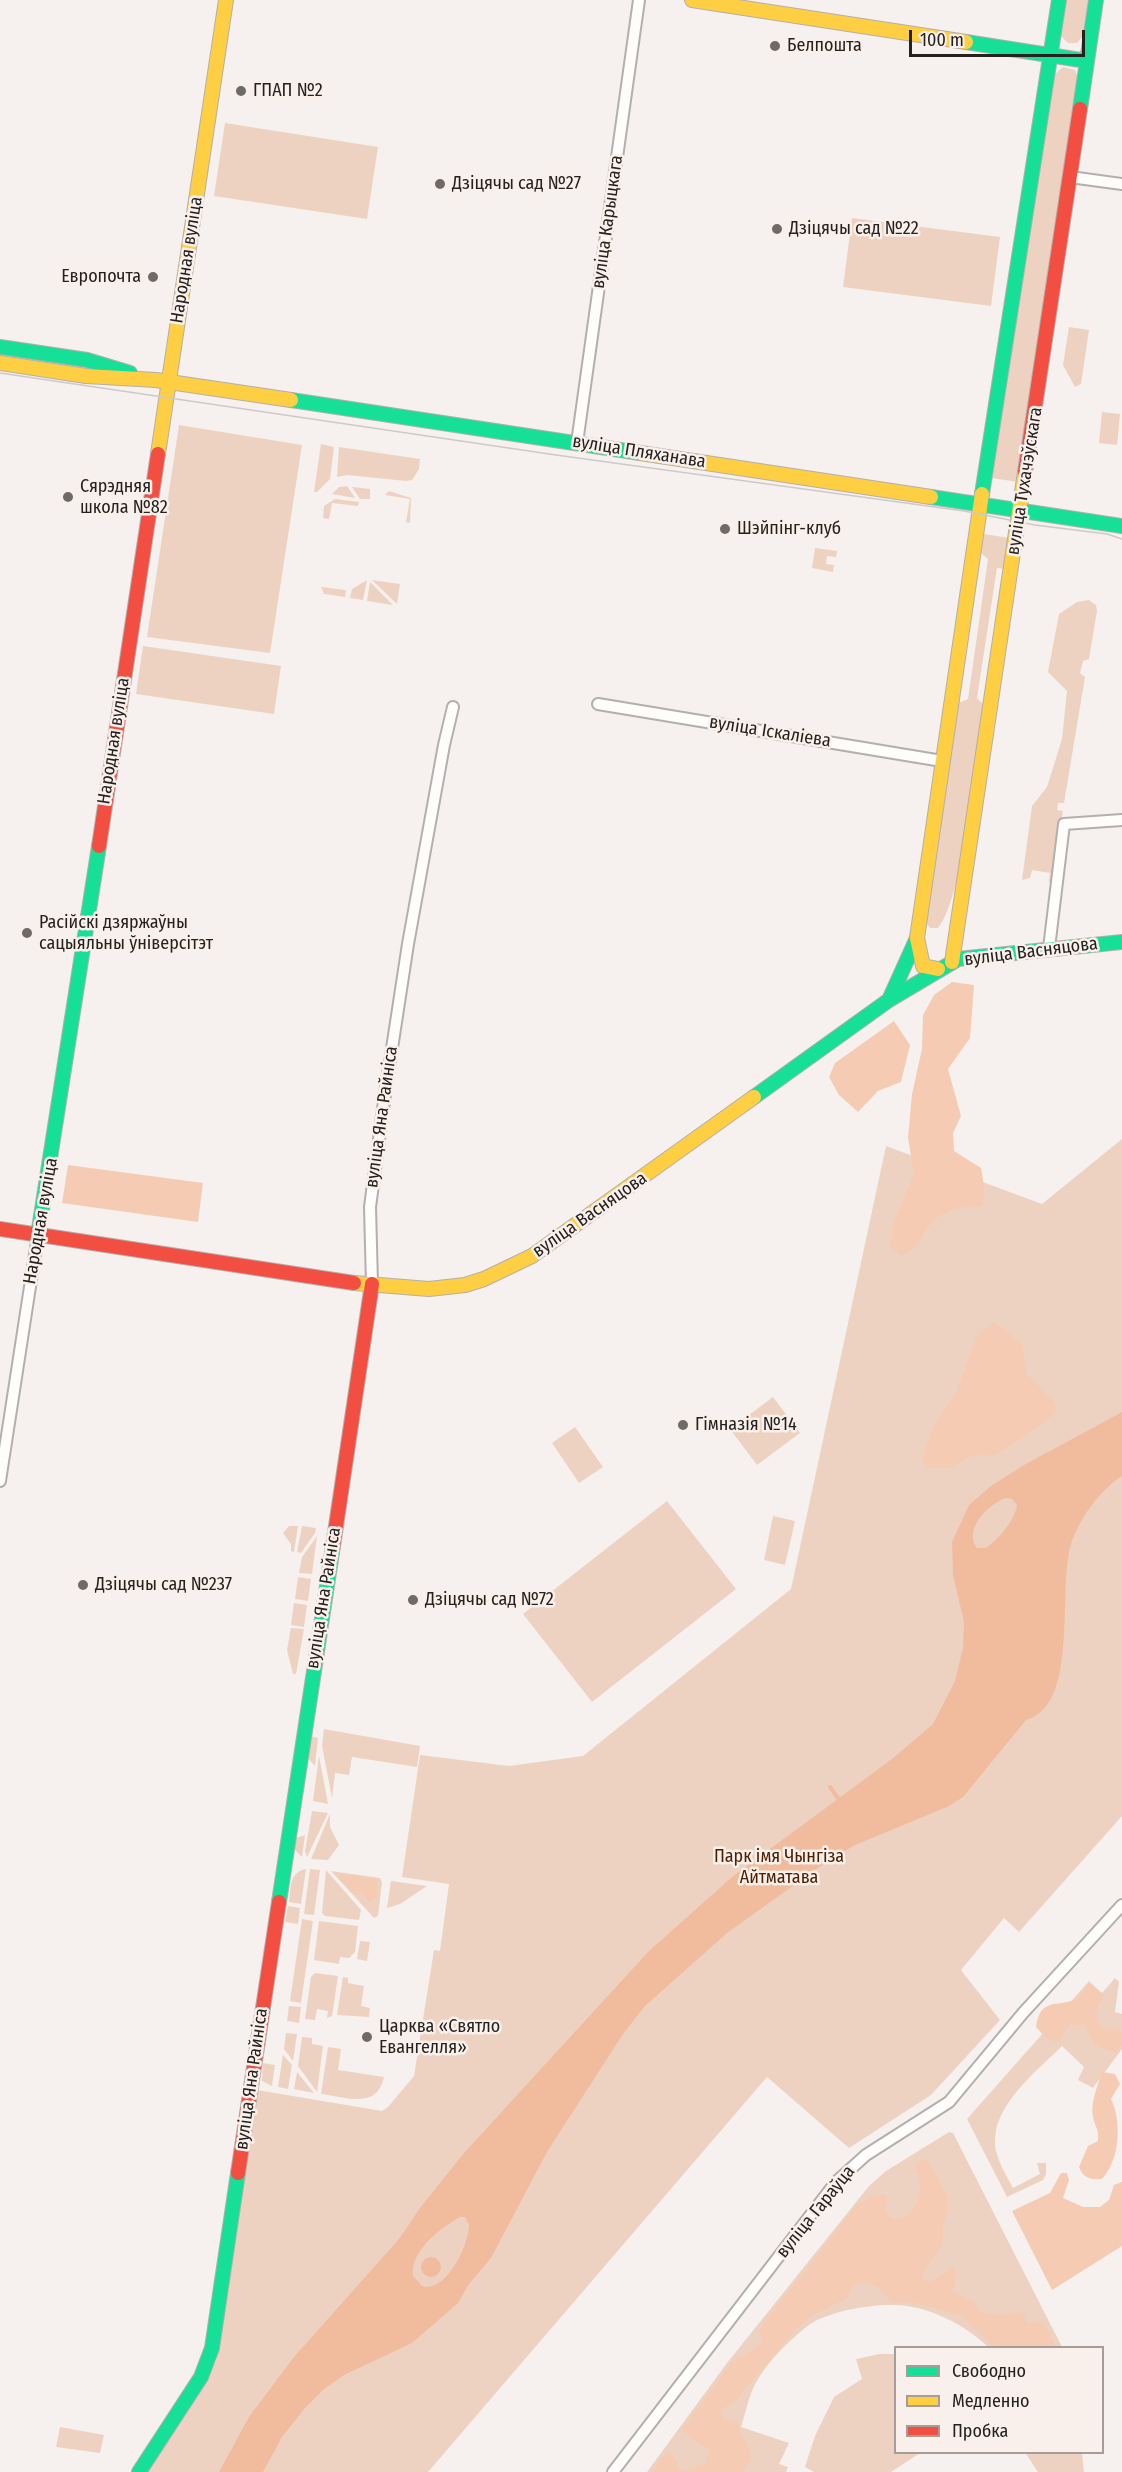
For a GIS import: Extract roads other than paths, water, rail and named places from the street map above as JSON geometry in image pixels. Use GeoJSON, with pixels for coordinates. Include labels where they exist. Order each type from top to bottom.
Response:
{"type":"FeatureCollection","features":[{"type":"Feature","properties":{"kind":"street","name":"Народная вуліца"},"geometry":{"type":"LineString","coordinates":[[0,1481],[38,1234],[54,1148],[162,381],[226,0]]}},
{"type":"Feature","properties":{"kind":"street","name":"вуліца Карыцкага"},"geometry":{"type":"LineString","coordinates":[[577,443],[639,0]]}},
{"type":"Feature","properties":{"kind":"street"},"geometry":{"type":"LineString","coordinates":[[692,0],[1087,61]]}},
{"type":"Feature","properties":{"kind":"street"},"geometry":{"type":"LineString","coordinates":[[938,969],[928,969],[920,961],[917,938],[980,503],[1059,0]]}},
{"type":"Feature","properties":{"kind":"street","name":"вуліца Тухачэўскага"},"geometry":{"type":"LineString","coordinates":[[952,962],[1096,0]]}},
{"type":"Feature","properties":{"kind":"street"},"geometry":{"type":"LineString","coordinates":[[1070,177],[1122,184]]}},
{"type":"Feature","properties":{"kind":"street","name":"вуліца Пляханава"},"geometry":{"type":"LineString","coordinates":[[0,347],[87,360],[162,381]]}},
{"type":"Feature","properties":{"kind":"street","name":"вуліца Пляханава"},"geometry":{"type":"LineString","coordinates":[[0,363],[86,376],[162,381],[1122,526]]}},
{"type":"Feature","properties":{"kind":"street","name":"вуліца Іскаліева"},"geometry":{"type":"LineString","coordinates":[[598,704],[942,761]]}},
{"type":"Feature","properties":{"kind":"street","name":"вуліца Яна Райніса"},"geometry":{"type":"LineString","coordinates":[[139,2472],[201,2377],[212,2348],[372,1284],[370,1207],[384,1105],[408,944],[453,707]]}},
{"type":"Feature","properties":{"kind":"street"},"geometry":{"type":"LineString","coordinates":[[1049,948],[1064,824],[1122,820]]}},
{"type":"Feature","properties":{"kind":"street"},"geometry":{"type":"LineString","coordinates":[[889,1000],[917,938]]}},
{"type":"Feature","properties":{"kind":"street","name":"вуліца Васняцова"},"geometry":{"type":"LineString","coordinates":[[0,1229],[372,1284],[429,1289],[456,1287],[484,1279],[532,1256],[889,1000],[938,969],[952,962],[979,955],[1122,942]]}},
{"type":"Feature","properties":{"kind":"street","name":"вуліца Гараўца"},"geometry":{"type":"LineString","coordinates":[[614,2472],[836,2182],[866,2155],[949,2102],[1023,2013],[1122,1905]]}},
{"type":"Feature","properties":{"kind":"waterway"},"geometry":{"type":"LineString","coordinates":[[830,1787],[840,1801]]}},
{"type":"Feature","properties":{"kind":"tram line"},"geometry":{"type":"LineString","coordinates":[[0,373],[556,455],[964,511],[1035,525],[1107,534],[1122,539]]}},
{"type":"Feature","properties":{"kind":"place","name":"Белпошта"},"geometry":{"type":"Point","coordinates":[775,46]}},
{"type":"Feature","properties":{"kind":"place","name":"ГПАП №2"},"geometry":{"type":"Point","coordinates":[241,91]}},
{"type":"Feature","properties":{"kind":"place","name":"Дзіцячы сад №27"},"geometry":{"type":"Point","coordinates":[440,184]}},
{"type":"Feature","properties":{"kind":"place","name":"Дзіцячы сад №22"},"geometry":{"type":"Point","coordinates":[777,229]}},
{"type":"Feature","properties":{"kind":"place","name":"Европочта"},"geometry":{"type":"Point","coordinates":[153,277]}},
{"type":"Feature","properties":{"kind":"place","name":"Сярэдняя школа №82"},"geometry":{"type":"Point","coordinates":[68,497]}},
{"type":"Feature","properties":{"kind":"place","name":"Шэйпінг-клуб"},"geometry":{"type":"Point","coordinates":[725,529]}},
{"type":"Feature","properties":{"kind":"place","name":"Расійскі дзяржаўны сацыяльны ўніверсітэт"},"geometry":{"type":"Point","coordinates":[27,933]}},
{"type":"Feature","properties":{"kind":"place","name":"Гімназія №14"},"geometry":{"type":"Point","coordinates":[683,1425]}},
{"type":"Feature","properties":{"kind":"place","name":"Дзіцячы сад №237"},"geometry":{"type":"Point","coordinates":[83,1585]}},
{"type":"Feature","properties":{"kind":"place","name":"Дзіцячы сад №72"},"geometry":{"type":"Point","coordinates":[413,1600]}},
{"type":"Feature","properties":{"kind":"place","name":"Царква «Святло Евангелля»"},"geometry":{"type":"Point","coordinates":[367,2037]}},
{"type":"Feature","properties":{"kind":"park label","name":"Парк імя Чынгіза Айтматава"},"geometry":{"type":"Point","coordinates":[779,1867]}}]}
